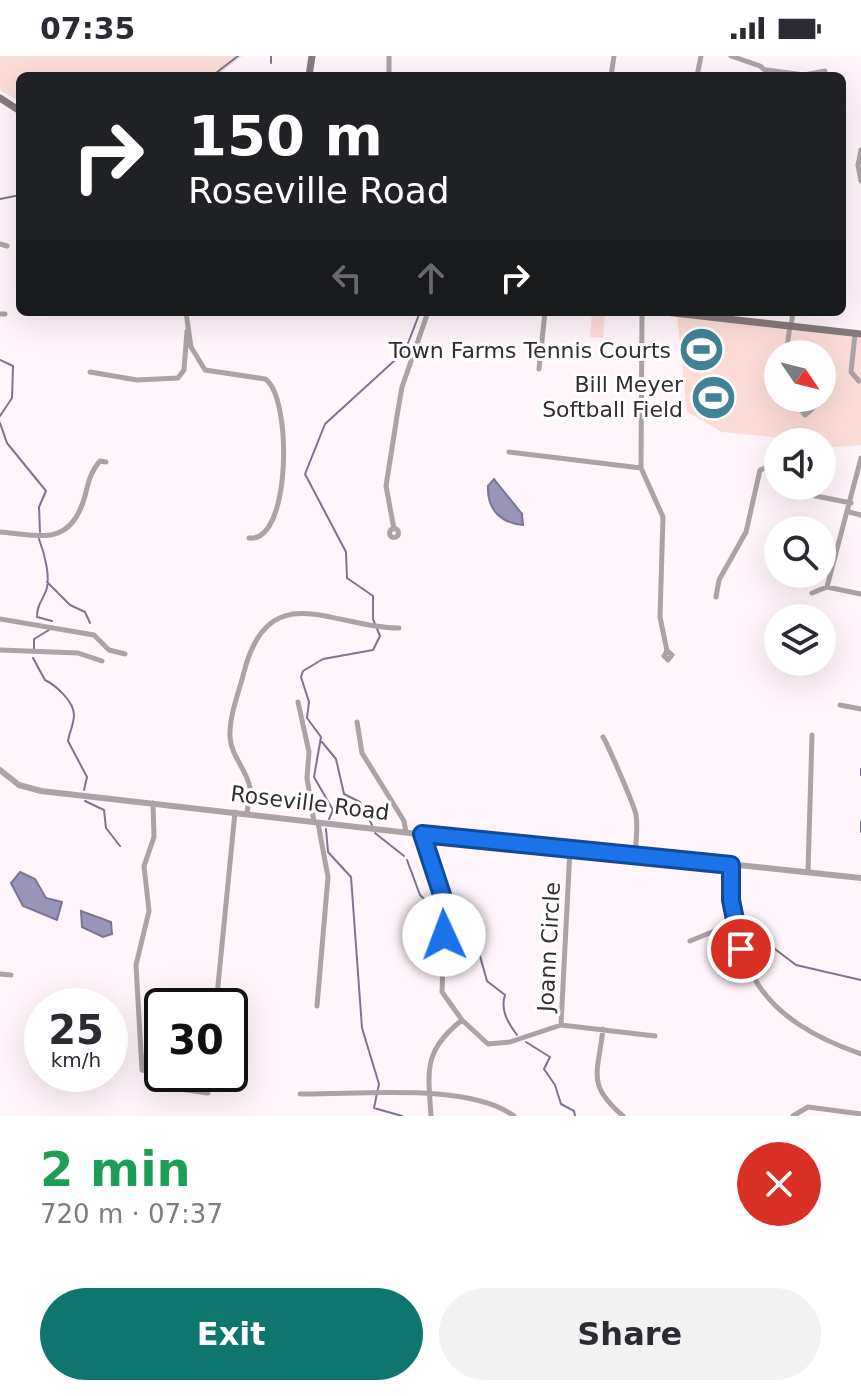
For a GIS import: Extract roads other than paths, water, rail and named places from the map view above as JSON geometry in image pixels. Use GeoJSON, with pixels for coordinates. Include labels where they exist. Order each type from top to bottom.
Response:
{"type":"FeatureCollection","features":[{"type":"Feature","properties":{"kind":"main road"},"geometry":{"type":"LineString","coordinates":[[739,316],[858,334]]}},
{"type":"Feature","properties":{"kind":"street"},"geometry":{"type":"LineString","coordinates":[[731,56],[767,72]]}},
{"type":"Feature","properties":{"kind":"street"},"geometry":{"type":"LineString","coordinates":[[818,72],[825,71]]}},
{"type":"Feature","properties":{"kind":"street"},"geometry":{"type":"LineString","coordinates":[[861,150],[858,165],[861,181]]}},
{"type":"Feature","properties":{"kind":"street"},"geometry":{"type":"LineString","coordinates":[[0,244],[7,246]]}},
{"type":"Feature","properties":{"kind":"street"},"geometry":{"type":"LineString","coordinates":[[90,372],[136,380],[178,378],[184,370],[186,316]]}},
{"type":"Feature","properties":{"kind":"street"},"geometry":{"type":"LineString","coordinates":[[394,529],[386,486],[402,387],[427,316]]}},
{"type":"Feature","properties":{"kind":"street"},"geometry":{"type":"LineString","coordinates":[[539,369],[545,316]]}},
{"type":"Feature","properties":{"kind":"street"},"geometry":{"type":"LineString","coordinates":[[642,316],[641,468],[663,517],[660,617],[667,651]]}},
{"type":"Feature","properties":{"kind":"street"},"geometry":{"type":"LineString","coordinates":[[788,340],[792,316]]}},
{"type":"Feature","properties":{"kind":"street"},"geometry":{"type":"LineString","coordinates":[[187,330],[191,347],[205,370],[265,379],[274,390],[282,434],[281,488],[271,527],[260,537],[249,538]]}},
{"type":"Feature","properties":{"kind":"street"},"geometry":{"type":"LineString","coordinates":[[858,334],[851,372],[859,381]]}},
{"type":"Feature","properties":{"kind":"street"},"geometry":{"type":"LineString","coordinates":[[509,452],[641,468]]}},
{"type":"Feature","properties":{"kind":"street"},"geometry":{"type":"LineString","coordinates":[[836,556],[861,458]]}},
{"type":"Feature","properties":{"kind":"street"},"geometry":{"type":"LineString","coordinates":[[0,532],[51,536],[70,527],[79,518],[93,470],[100,461],[106,462]]}},
{"type":"Feature","properties":{"kind":"street"},"geometry":{"type":"LineString","coordinates":[[716,597],[719,580],[746,532],[760,470],[764,468]]}},
{"type":"Feature","properties":{"kind":"street"},"geometry":{"type":"LineString","coordinates":[[836,500],[851,503]]}},
{"type":"Feature","properties":{"kind":"street"},"geometry":{"type":"LineString","coordinates":[[849,512],[861,515]]}},
{"type":"Feature","properties":{"kind":"street"},"geometry":{"type":"LineString","coordinates":[[812,593],[824,588]]}},
{"type":"Feature","properties":{"kind":"street"},"geometry":{"type":"LineString","coordinates":[[832,588],[861,594]]}},
{"type":"Feature","properties":{"kind":"street"},"geometry":{"type":"LineString","coordinates":[[247,813],[250,789],[231,745],[230,729],[252,645],[265,628],[284,617],[319,613],[377,628],[399,628]]}},
{"type":"Feature","properties":{"kind":"street"},"geometry":{"type":"LineString","coordinates":[[0,619],[94,635],[109,650],[125,654]]}},
{"type":"Feature","properties":{"kind":"street"},"geometry":{"type":"LineString","coordinates":[[0,650],[78,653],[102,661]]}},
{"type":"Feature","properties":{"kind":"street"},"geometry":{"type":"LineString","coordinates":[[298,702],[309,752],[307,778],[328,877],[317,1006]]}},
{"type":"Feature","properties":{"kind":"street"},"geometry":{"type":"LineString","coordinates":[[840,705],[861,709]]}},
{"type":"Feature","properties":{"kind":"street"},"geometry":{"type":"LineString","coordinates":[[357,722],[362,753],[404,821],[406,832]]}},
{"type":"Feature","properties":{"kind":"street"},"geometry":{"type":"LineString","coordinates":[[808,872],[812,735]]}},
{"type":"Feature","properties":{"kind":"street"},"geometry":{"type":"LineString","coordinates":[[603,737],[635,808],[635,855]]}},
{"type":"Feature","properties":{"kind":"street","name":"Roseville Road"},"geometry":{"type":"LineString","coordinates":[[0,770],[15,783],[34,790],[422,834],[861,878]]}},
{"type":"Feature","properties":{"kind":"street"},"geometry":{"type":"LineString","coordinates":[[153,803],[154,837],[144,866],[149,911],[136,965],[144,1057],[151,1085],[208,1093]]}},
{"type":"Feature","properties":{"kind":"street"},"geometry":{"type":"LineString","coordinates":[[218,988],[235,811]]}},
{"type":"Feature","properties":{"kind":"street","name":"Joann Circle"},"geometry":{"type":"LineString","coordinates":[[422,834],[445,907],[442,992],[480,1040],[494,1045],[561,1025],[570,849]]}},
{"type":"Feature","properties":{"kind":"street"},"geometry":{"type":"LineString","coordinates":[[731,865],[734,923],[749,969],[760,989],[784,1015],[819,1039],[861,1054]]}},
{"type":"Feature","properties":{"kind":"street"},"geometry":{"type":"LineString","coordinates":[[690,941],[734,923]]}},
{"type":"Feature","properties":{"kind":"street"},"geometry":{"type":"LineString","coordinates":[[0,974],[11,975]]}},
{"type":"Feature","properties":{"kind":"street"},"geometry":{"type":"LineString","coordinates":[[431,1116],[429,1064],[434,1048],[462,1020]]}},
{"type":"Feature","properties":{"kind":"street"},"geometry":{"type":"LineString","coordinates":[[561,1025],[655,1036]]}},
{"type":"Feature","properties":{"kind":"street"},"geometry":{"type":"LineString","coordinates":[[603,1029],[598,1088],[605,1102],[623,1116]]}},
{"type":"Feature","properties":{"kind":"street"},"geometry":{"type":"LineString","coordinates":[[300,1094],[430,1094],[481,1100],[514,1116]]}},
{"type":"Feature","properties":{"kind":"street"},"geometry":{"type":"LineString","coordinates":[[793,1116],[808,1107],[861,1114]]}},
{"type":"Feature","properties":{"kind":"waterway"},"geometry":{"type":"LineString","coordinates":[[217,72],[238,56]]}},
{"type":"Feature","properties":{"kind":"waterway"},"geometry":{"type":"LineString","coordinates":[[271,56],[271,63]]}},
{"type":"Feature","properties":{"kind":"waterway"},"geometry":{"type":"LineString","coordinates":[[0,199],[16,196]]}},
{"type":"Feature","properties":{"kind":"waterway"},"geometry":{"type":"LineString","coordinates":[[329,819],[333,810],[314,777],[321,737],[307,718],[309,702],[301,677],[303,671],[323,659],[373,650],[380,636],[373,619],[373,596],[347,578],[346,552],[305,474],[325,424],[405,351],[418,316]]}},
{"type":"Feature","properties":{"kind":"waterway"},"geometry":{"type":"LineString","coordinates":[[0,360],[13,366],[12,398],[0,416]]}},
{"type":"Feature","properties":{"kind":"waterway"},"geometry":{"type":"LineString","coordinates":[[0,423],[7,443],[46,491],[39,507],[40,532]]}},
{"type":"Feature","properties":{"kind":"waterway"},"geometry":{"type":"LineString","coordinates":[[39,539],[48,581],[37,617],[52,621]]}},
{"type":"Feature","properties":{"kind":"waterway"},"geometry":{"type":"LineString","coordinates":[[47,582],[70,605],[85,612],[90,623]]}},
{"type":"Feature","properties":{"kind":"waterway"},"geometry":{"type":"LineString","coordinates":[[34,650],[34,639],[49,630]]}},
{"type":"Feature","properties":{"kind":"waterway"},"geometry":{"type":"LineString","coordinates":[[33,658],[45,680],[71,704],[74,718],[68,741],[87,777],[84,790]]}},
{"type":"Feature","properties":{"kind":"waterway"},"geometry":{"type":"LineString","coordinates":[[322,742],[336,759],[344,794],[360,802],[372,825]]}},
{"type":"Feature","properties":{"kind":"waterway"},"geometry":{"type":"LineString","coordinates":[[861,769],[861,775]]}},
{"type":"Feature","properties":{"kind":"waterway"},"geometry":{"type":"LineString","coordinates":[[85,801],[104,810],[106,828],[120,846]]}},
{"type":"Feature","properties":{"kind":"waterway"},"geometry":{"type":"LineString","coordinates":[[861,822],[861,832]]}},
{"type":"Feature","properties":{"kind":"waterway"},"geometry":{"type":"LineString","coordinates":[[326,829],[328,852],[351,877],[362,1028],[379,1084],[374,1108],[402,1116]]}},
{"type":"Feature","properties":{"kind":"waterway"},"geometry":{"type":"LineString","coordinates":[[375,833],[404,856]]}},
{"type":"Feature","properties":{"kind":"waterway"},"geometry":{"type":"LineString","coordinates":[[407,860],[420,895],[441,915]]}},
{"type":"Feature","properties":{"kind":"waterway"},"geometry":{"type":"LineString","coordinates":[[450,917],[456,927],[456,941],[480,956],[487,981],[505,995],[504,1011],[517,1035]]}},
{"type":"Feature","properties":{"kind":"waterway"},"geometry":{"type":"LineString","coordinates":[[771,946],[796,965],[861,980]]}},
{"type":"Feature","properties":{"kind":"waterway"},"geometry":{"type":"LineString","coordinates":[[526,1042],[550,1057],[544,1069],[555,1085],[561,1104],[574,1111],[575,1116]]}},
{"type":"Feature","properties":{"kind":"place","name":"Town Farms Tennis Courts"},"geometry":{"type":"Point","coordinates":[702,350]}},
{"type":"Feature","properties":{"kind":"place","name":"Bill Meyer Softball Field"},"geometry":{"type":"Point","coordinates":[714,397]}}]}
